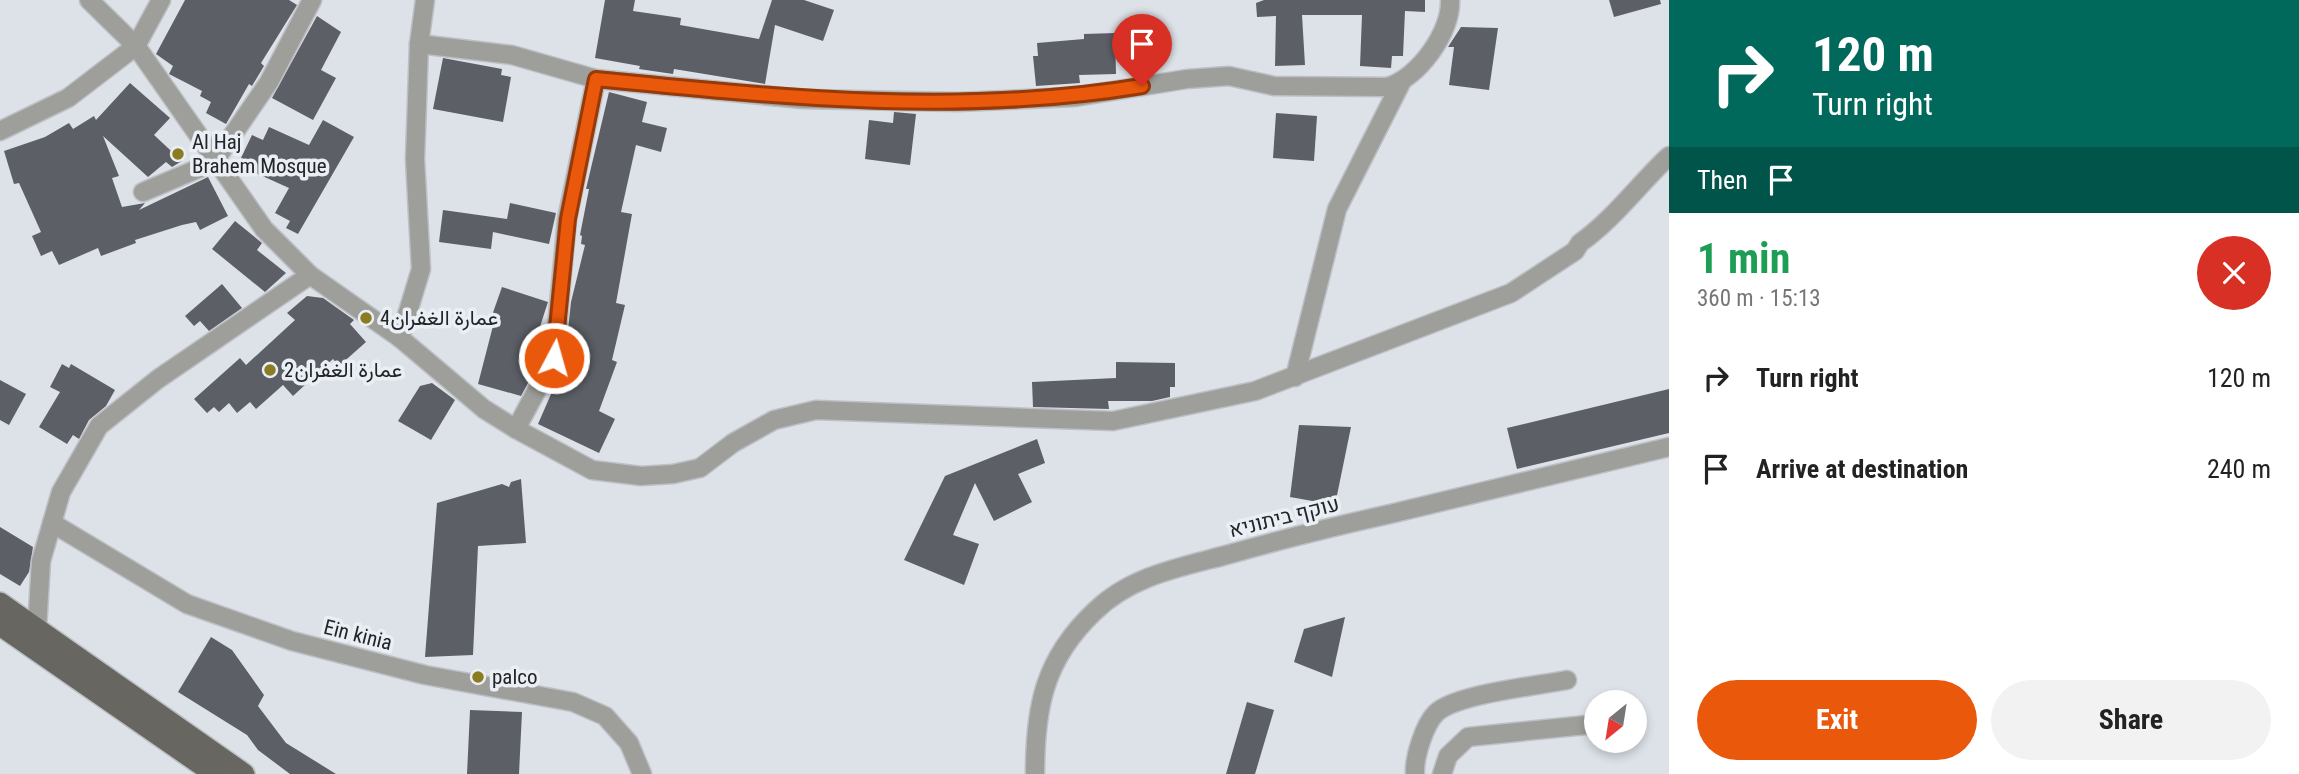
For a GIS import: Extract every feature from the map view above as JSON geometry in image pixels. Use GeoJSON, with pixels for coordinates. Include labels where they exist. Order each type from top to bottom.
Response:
{"type":"FeatureCollection","features":[{"type":"Feature","properties":{"kind":"main road"},"geometry":{"type":"LineString","coordinates":[[0,603],[244,774]]}},
{"type":"Feature","properties":{"kind":"main road"},"geometry":{"type":"LineString","coordinates":[[0,625],[215,774]]}},
{"type":"Feature","properties":{"kind":"street"},"geometry":{"type":"LineString","coordinates":[[89,0],[136,46],[214,162],[264,229],[310,275],[400,338],[484,409],[516,429],[592,470],[641,476],[701,468],[733,443],[775,420],[816,410],[1113,421],[1255,391],[1511,293],[1575,251],[1580,243],[1623,206],[1635,188],[1669,156]]}},
{"type":"Feature","properties":{"kind":"street"},"geometry":{"type":"LineString","coordinates":[[0,131],[68,98],[136,46],[161,0]]}},
{"type":"Feature","properties":{"kind":"street"},"geometry":{"type":"LineString","coordinates":[[143,192],[214,162],[269,82],[312,0]]}},
{"type":"Feature","properties":{"kind":"street"},"geometry":{"type":"LineString","coordinates":[[400,338],[421,269],[415,159],[419,44],[425,0]]}},
{"type":"Feature","properties":{"kind":"street"},"geometry":{"type":"LineString","coordinates":[[1295,377],[1336,209],[1401,83],[1418,69],[1447,27],[1451,16],[1450,0]]}},
{"type":"Feature","properties":{"kind":"street"},"geometry":{"type":"LineString","coordinates":[[419,44],[512,55],[596,79],[802,99],[958,102],[1074,97],[1188,79],[1229,76],[1275,86],[1375,87],[1401,83]]}},
{"type":"Feature","properties":{"kind":"street"},"geometry":{"type":"LineString","coordinates":[[516,429],[554,358],[568,219],[596,79]]}},
{"type":"Feature","properties":{"kind":"street"},"geometry":{"type":"LineString","coordinates":[[37,629],[41,561],[61,492],[99,426],[158,379],[310,275]]}},
{"type":"Feature","properties":{"kind":"street","name":"עוקף ביתוניא"},"geometry":{"type":"LineString","coordinates":[[1035,774],[1035,730],[1042,692],[1053,664],[1071,636],[1096,609],[1128,585],[1162,572],[1292,537],[1669,447]]}},
{"type":"Feature","properties":{"kind":"street","name":"Ein kinia"},"geometry":{"type":"LineString","coordinates":[[52,523],[187,604],[292,642],[425,675],[573,702],[605,716],[629,743],[642,774]]}},
{"type":"Feature","properties":{"kind":"street"},"geometry":{"type":"LineString","coordinates":[[1415,774],[1415,757],[1436,714],[1464,699],[1567,680]]}},
{"type":"Feature","properties":{"kind":"street"},"geometry":{"type":"LineString","coordinates":[[1442,774],[1448,756],[1468,737],[1584,725]]}},
{"type":"Feature","properties":{"kind":"building"},"geometry":{"type":"Polygon","coordinates":[[[185,0],[289,0],[297,5],[261,63],[264,66],[252,86],[249,84],[226,124],[206,113],[211,102],[200,96],[202,91],[169,74],[173,66],[156,54],[185,0]]]}},
{"type":"Feature","properties":{"kind":"building"},"geometry":{"type":"Polygon","coordinates":[[[605,0],[635,0],[633,11],[681,18],[680,25],[759,39],[772,0],[804,0],[834,10],[823,41],[775,25],[765,84],[674,69],[673,74],[639,69],[640,66],[595,58],[605,0]]]}},
{"type":"Feature","properties":{"kind":"building"},"geometry":{"type":"Polygon","coordinates":[[[1264,0],[1425,0],[1425,12],[1405,11],[1403,56],[1392,56],[1391,68],[1360,66],[1362,15],[1302,15],[1305,65],[1275,66],[1276,16],[1257,17],[1256,3],[1264,0]]]}},
{"type":"Feature","properties":{"kind":"building"},"geometry":{"type":"Polygon","coordinates":[[[1609,0],[1660,0],[1661,4],[1614,17],[1609,0]]]}},
{"type":"Feature","properties":{"kind":"building"},"geometry":{"type":"Polygon","coordinates":[[[317,16],[341,32],[321,70],[336,78],[313,120],[272,98],[317,16]]]}},
{"type":"Feature","properties":{"kind":"building"},"geometry":{"type":"Polygon","coordinates":[[[1461,27],[1498,28],[1489,90],[1449,85],[1454,47],[1448,47],[1461,27]]]}},
{"type":"Feature","properties":{"kind":"building"},"geometry":{"type":"Polygon","coordinates":[[[1115,33],[1116,74],[1079,75],[1080,83],[1036,86],[1033,56],[1038,56],[1037,43],[1084,39],[1084,34],[1115,33]]]}},
{"type":"Feature","properties":{"kind":"building"},"geometry":{"type":"Polygon","coordinates":[[[443,58],[502,69],[501,75],[511,77],[503,122],[433,109],[443,58]]]}},
{"type":"Feature","properties":{"kind":"building"},"geometry":{"type":"Polygon","coordinates":[[[130,83],[170,118],[154,135],[182,161],[172,167],[166,162],[148,177],[103,136],[119,176],[112,178],[122,207],[145,203],[139,210],[208,177],[228,216],[200,230],[196,222],[182,225],[135,240],[136,243],[101,256],[98,248],[59,265],[52,251],[41,256],[32,236],[41,232],[19,183],[14,184],[4,151],[45,137],[69,123],[73,129],[94,116],[96,120],[130,83]]]}},
{"type":"Feature","properties":{"kind":"building"},"geometry":{"type":"Polygon","coordinates":[[[609,92],[647,102],[642,122],[667,128],[661,152],[636,145],[621,212],[632,214],[616,303],[625,305],[612,360],[617,362],[599,411],[615,419],[599,453],[538,424],[565,362],[573,331],[568,330],[571,302],[585,245],[581,244],[580,235],[589,189],[586,189],[609,92]]]}},
{"type":"Feature","properties":{"kind":"building"},"geometry":{"type":"Polygon","coordinates":[[[894,112],[916,114],[910,165],[865,159],[869,120],[893,123],[894,112]]]}},
{"type":"Feature","properties":{"kind":"building"},"geometry":{"type":"Polygon","coordinates":[[[1276,113],[1317,116],[1314,161],[1273,158],[1276,113]]]}},
{"type":"Feature","properties":{"kind":"building"},"geometry":{"type":"Polygon","coordinates":[[[323,120],[354,137],[298,234],[286,228],[290,221],[275,213],[289,188],[251,171],[254,164],[241,158],[252,135],[263,140],[269,127],[309,145],[323,120]]]}},
{"type":"Feature","properties":{"kind":"building"},"geometry":{"type":"Polygon","coordinates":[[[510,203],[556,213],[549,244],[493,232],[491,249],[439,242],[443,210],[507,219],[510,203]]]}},
{"type":"Feature","properties":{"kind":"building"},"geometry":{"type":"Polygon","coordinates":[[[235,221],[262,243],[257,250],[286,273],[265,292],[212,249],[235,221]]]}},
{"type":"Feature","properties":{"kind":"building"},"geometry":{"type":"Polygon","coordinates":[[[222,284],[242,308],[209,331],[200,321],[194,326],[185,316],[222,284]]]}},
{"type":"Feature","properties":{"kind":"building"},"geometry":{"type":"Polygon","coordinates":[[[502,287],[548,302],[533,348],[537,349],[528,383],[521,396],[478,384],[494,322],[490,321],[502,287]]]}},
{"type":"Feature","properties":{"kind":"building"},"geometry":{"type":"Polygon","coordinates":[[[307,296],[323,298],[354,320],[350,324],[366,342],[339,366],[333,359],[293,396],[283,385],[256,409],[250,402],[237,413],[229,403],[219,412],[214,407],[207,413],[194,399],[240,358],[246,365],[295,320],[287,313],[307,296]]]}},
{"type":"Feature","properties":{"kind":"building"},"geometry":{"type":"Polygon","coordinates":[[[1116,362],[1175,363],[1175,387],[1170,387],[1170,397],[1152,401],[1108,401],[1109,409],[1033,407],[1032,382],[1116,378],[1116,362]]]}},
{"type":"Feature","properties":{"kind":"building"},"geometry":{"type":"Polygon","coordinates":[[[62,364],[69,368],[71,364],[115,390],[106,406],[89,420],[79,439],[73,435],[67,444],[39,427],[60,392],[50,387],[62,364]]]}},
{"type":"Feature","properties":{"kind":"building"},"geometry":{"type":"Polygon","coordinates":[[[0,380],[26,394],[9,425],[0,420],[0,380]]]}},
{"type":"Feature","properties":{"kind":"building"},"geometry":{"type":"Polygon","coordinates":[[[432,383],[455,400],[431,440],[398,421],[420,386],[432,383]]]}},
{"type":"Feature","properties":{"kind":"building"},"geometry":{"type":"Polygon","coordinates":[[[1669,389],[1669,433],[1517,469],[1507,428],[1669,389]]]}},
{"type":"Feature","properties":{"kind":"building"},"geometry":{"type":"Polygon","coordinates":[[[1299,425],[1351,427],[1335,505],[1290,497],[1299,425]]]}},
{"type":"Feature","properties":{"kind":"building"},"geometry":{"type":"Polygon","coordinates":[[[1037,439],[1045,463],[1018,474],[1032,502],[994,521],[975,483],[953,535],[979,544],[964,585],[904,560],[945,476],[1037,439]]]}},
{"type":"Feature","properties":{"kind":"building"},"geometry":{"type":"Polygon","coordinates":[[[521,479],[526,543],[478,546],[473,655],[425,657],[437,503],[502,484],[509,487],[511,482],[521,479]]]}},
{"type":"Feature","properties":{"kind":"building"},"geometry":{"type":"Polygon","coordinates":[[[0,527],[33,547],[29,572],[20,586],[0,574],[0,527]]]}},
{"type":"Feature","properties":{"kind":"building"},"geometry":{"type":"Polygon","coordinates":[[[1345,617],[1332,677],[1294,662],[1304,629],[1345,617]]]}},
{"type":"Feature","properties":{"kind":"building"},"geometry":{"type":"Polygon","coordinates":[[[211,637],[232,650],[264,695],[258,706],[286,743],[336,774],[290,774],[258,750],[247,735],[178,692],[211,637]]]}},
{"type":"Feature","properties":{"kind":"building"},"geometry":{"type":"Polygon","coordinates":[[[1247,702],[1274,710],[1255,774],[1226,774],[1247,702]]]}},
{"type":"Feature","properties":{"kind":"building"},"geometry":{"type":"Polygon","coordinates":[[[470,710],[522,712],[519,774],[467,774],[470,710]]]}},
{"type":"Feature","properties":{"kind":"place","name":"Al Haj Brahem Mosque"},"geometry":{"type":"Point","coordinates":[178,154]}},
{"type":"Feature","properties":{"kind":"place","name":"عمارة الغفران4"},"geometry":{"type":"Point","coordinates":[366,318]}},
{"type":"Feature","properties":{"kind":"place","name":"عمارة الغفران2"},"geometry":{"type":"Point","coordinates":[270,370]}},
{"type":"Feature","properties":{"kind":"place","name":"palco"},"geometry":{"type":"Point","coordinates":[478,677]}},
{"type":"Feature","properties":{"kind":"route"},"geometry":{"type":"LineString","coordinates":[[554,358],[568,219],[596,79],[802,99],[958,102],[1074,97],[1142,86]]}}]}
